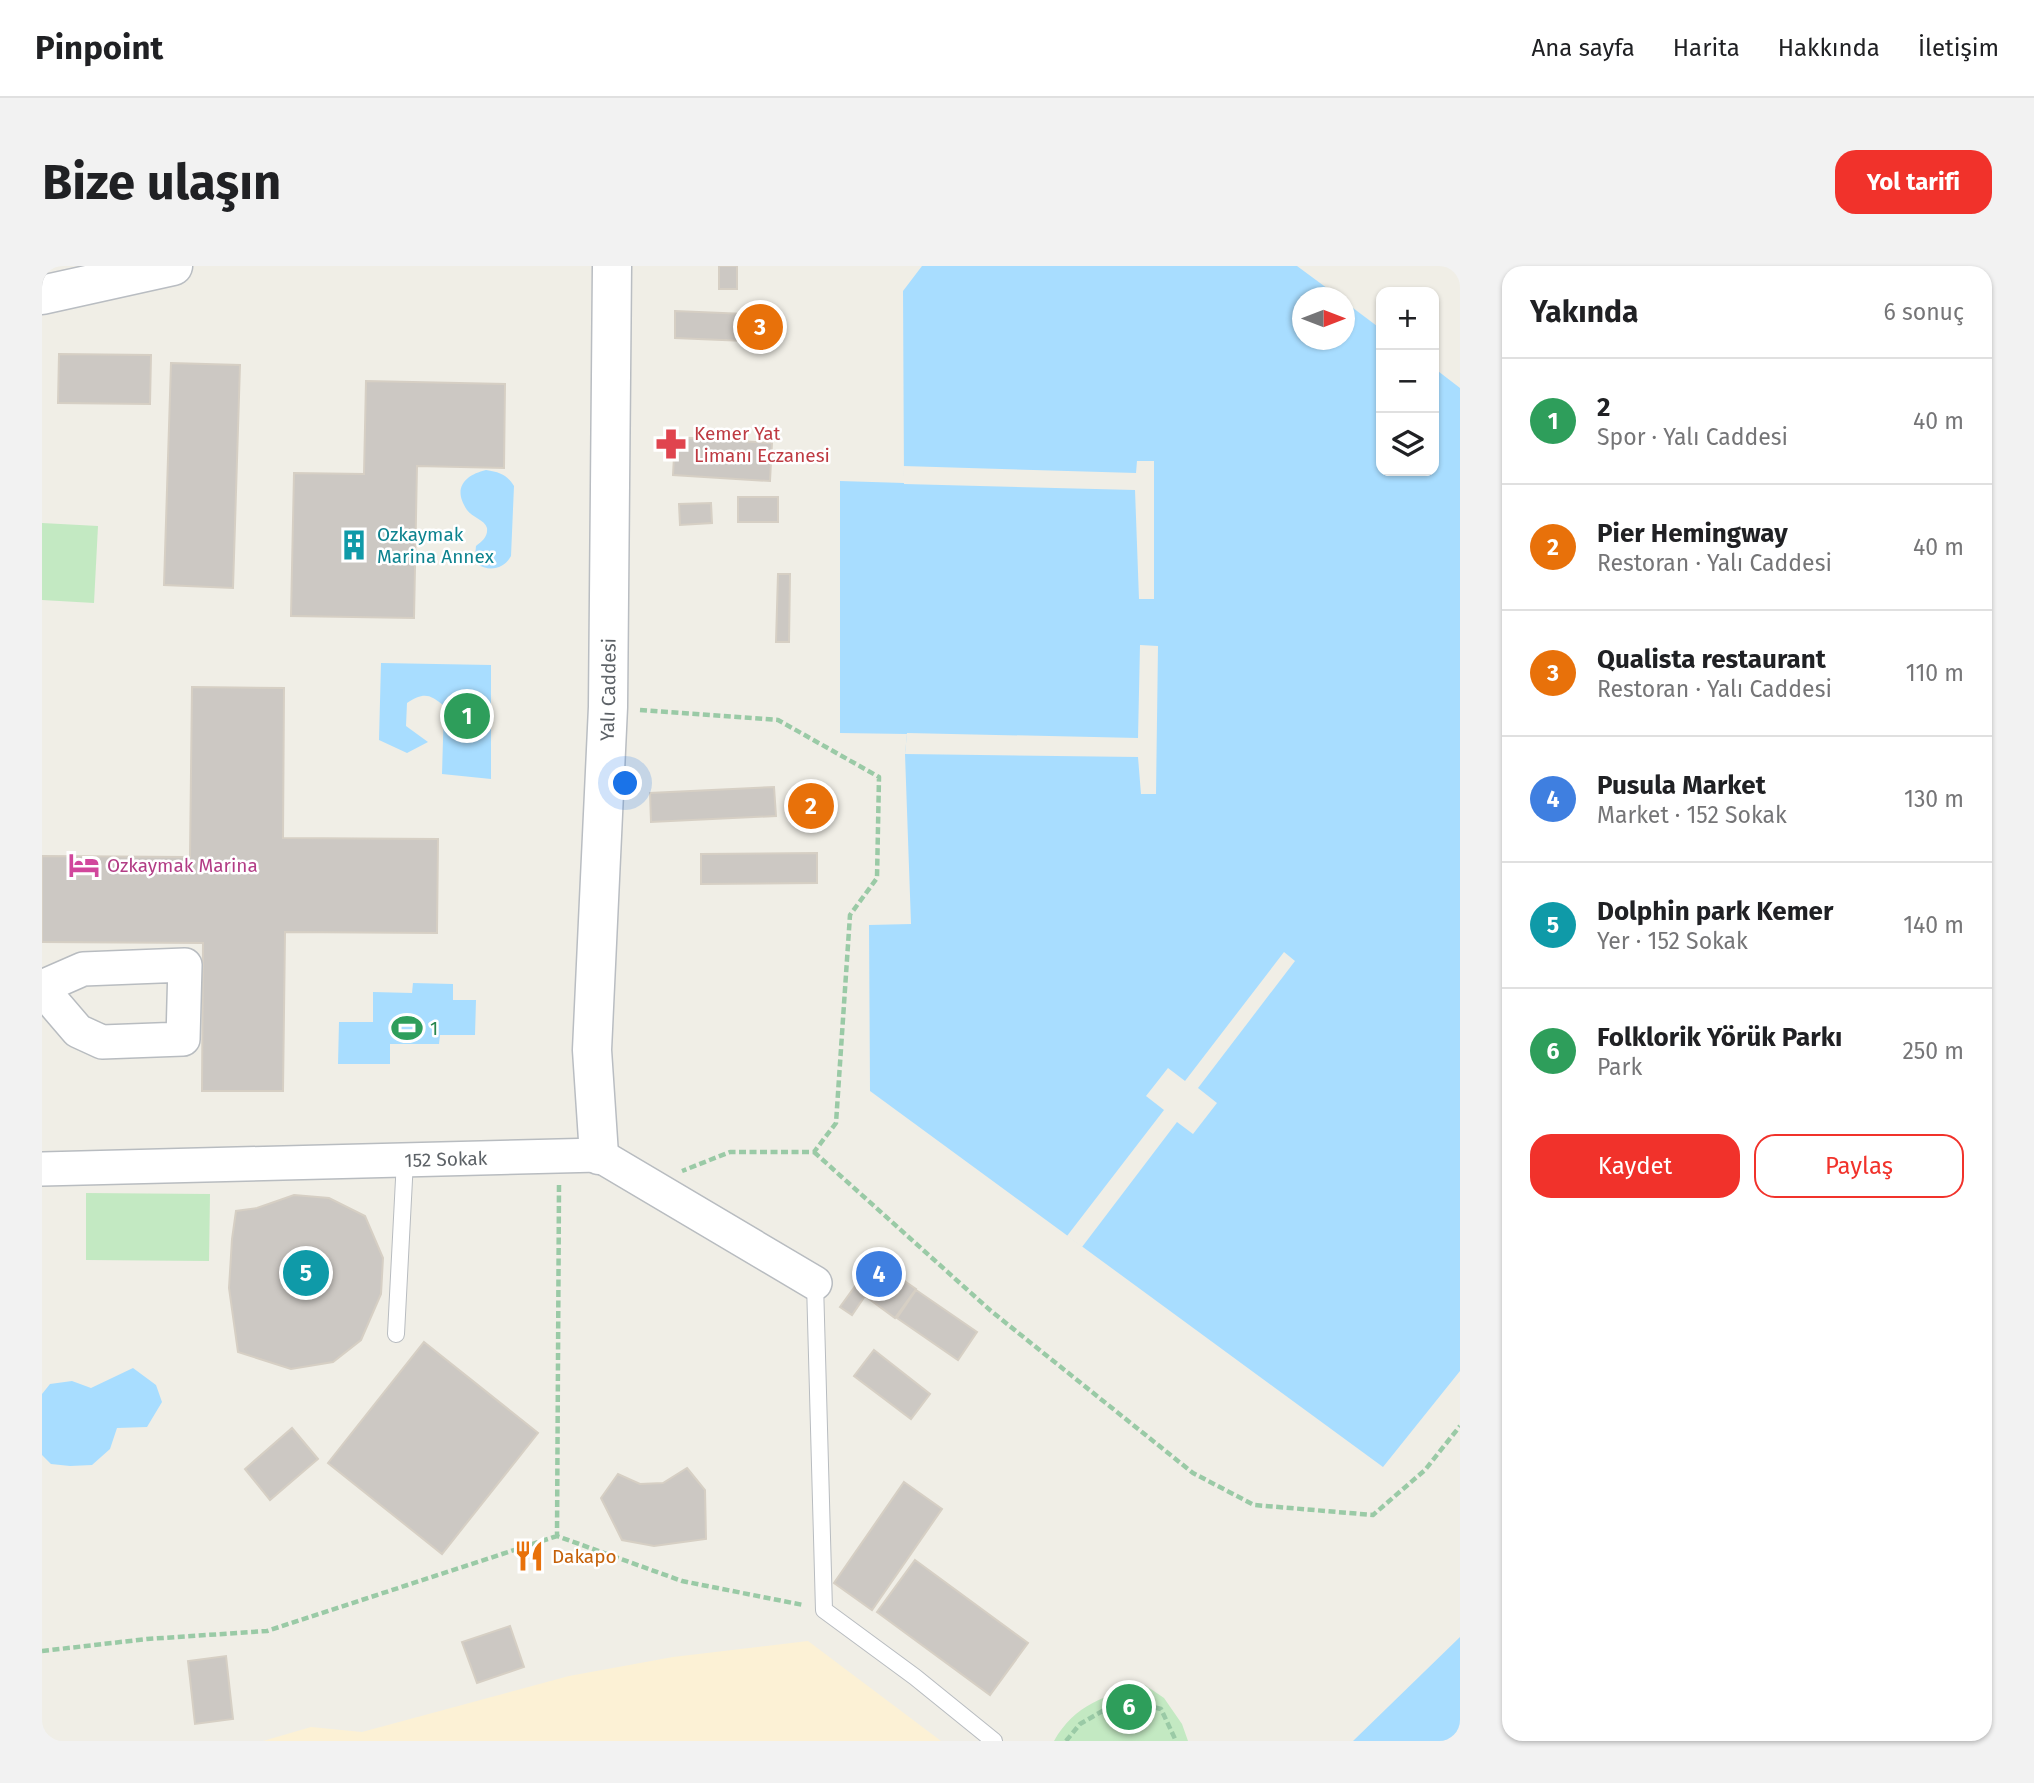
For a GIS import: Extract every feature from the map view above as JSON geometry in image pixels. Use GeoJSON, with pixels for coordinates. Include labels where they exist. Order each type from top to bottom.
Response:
{"type":"FeatureCollection","features":[{"type":"Feature","properties":{"kind":"street"},"geometry":{"type":"LineString","coordinates":[[42,295],[173,266]]}},
{"type":"Feature","properties":{"kind":"street","name":"Yalı Caddesi"},"geometry":{"type":"LineString","coordinates":[[599,1155],[592,1050],[608,707],[612,266]]}},
{"type":"Feature","properties":{"kind":"street"},"geometry":{"type":"LineString","coordinates":[[599,1155],[815,1283]]}},
{"type":"Feature","properties":{"kind":"street","name":"152 Sokak"},"geometry":{"type":"LineString","coordinates":[[42,1169],[599,1155]]}},
{"type":"Feature","properties":{"kind":"lane"},"geometry":{"type":"LineString","coordinates":[[396,1334],[405,1160]]}},
{"type":"Feature","properties":{"kind":"lane"},"geometry":{"type":"LineString","coordinates":[[815,1283],[824,1610],[915,1677],[994,1741]]}},
{"type":"Feature","properties":{"kind":"path"},"geometry":{"type":"LineString","coordinates":[[608,707],[778,720],[879,777],[877,878],[850,915],[836,1123],[814,1152]]}},
{"type":"Feature","properties":{"kind":"path"},"geometry":{"type":"LineString","coordinates":[[649,1184],[730,1152],[814,1152],[992,1311],[1172,1456],[1194,1473],[1254,1505],[1373,1515],[1425,1470],[1460,1426]]}},
{"type":"Feature","properties":{"kind":"path"},"geometry":{"type":"LineString","coordinates":[[557,1536],[559,1156]]}},
{"type":"Feature","properties":{"kind":"path"},"geometry":{"type":"LineString","coordinates":[[42,1651],[147,1639],[267,1631],[557,1536],[682,1581],[824,1610]]}},
{"type":"Feature","properties":{"kind":"path"},"geometry":{"type":"LineString","coordinates":[[1066,1741],[1080,1724],[1123,1699],[1161,1709],[1176,1741]]}},
{"type":"Feature","properties":{"kind":"green space"},"geometry":{"type":"Polygon","coordinates":[[[42,523],[98,526],[94,603],[42,600],[42,523]]]}},
{"type":"Feature","properties":{"kind":"green space"},"geometry":{"type":"Polygon","coordinates":[[[86,1193],[210,1194],[209,1261],[86,1260],[86,1193]]]}},
{"type":"Feature","properties":{"kind":"green space"},"geometry":{"type":"Polygon","coordinates":[[[1145,1685],[1164,1698],[1182,1724],[1188,1741],[1054,1741],[1071,1718],[1093,1703],[1118,1692],[1145,1685]]]}},
{"type":"Feature","properties":{"kind":"sand"},"geometry":{"type":"Polygon","coordinates":[[[808,1641],[941,1741],[263,1741],[311,1727],[362,1732],[569,1676],[673,1657],[808,1641]]]}},
{"type":"Feature","properties":{"kind":"water"},"geometry":{"type":"Polygon","coordinates":[[[922,266],[1297,266],[1325,287],[1292,287],[1292,350],[1355,350],[1355,310],[1376,325],[1376,476],[1439,476],[1439,372],[1460,388],[1460,1371],[1383,1467],[870,1091],[869,925],[911,924],[905,754],[907,734],[840,733],[840,481],[904,483],[903,291],[922,266]]]}},
{"type":"Feature","properties":{"kind":"water"},"geometry":{"type":"Polygon","coordinates":[[[486,470],[503,475],[514,486],[511,556],[504,564],[491,568],[477,564],[475,556],[476,546],[486,536],[487,528],[467,510],[461,495],[461,489],[467,479],[486,470]]]}},
{"type":"Feature","properties":{"kind":"water"},"geometry":{"type":"Polygon","coordinates":[[[381,663],[491,665],[491,779],[442,774],[444,706],[430,697],[417,697],[407,703],[406,726],[428,742],[407,753],[379,740],[381,663]]]}},
{"type":"Feature","properties":{"kind":"water","name":"1"},"geometry":{"type":"Polygon","coordinates":[[[413,983],[453,984],[453,1000],[476,1000],[475,1035],[440,1035],[439,1044],[390,1044],[390,1064],[338,1064],[339,1022],[373,1022],[373,992],[412,993],[413,983]]]}},
{"type":"Feature","properties":{"kind":"water"},"geometry":{"type":"Polygon","coordinates":[[[133,1368],[156,1385],[162,1402],[147,1427],[117,1428],[110,1449],[92,1465],[51,1464],[42,1455],[42,1394],[50,1384],[72,1381],[91,1388],[133,1368]]]}},
{"type":"Feature","properties":{"kind":"water"},"geometry":{"type":"Polygon","coordinates":[[[1460,1637],[1460,1741],[1353,1741],[1460,1637]]]}},
{"type":"Feature","properties":{"kind":"pier"},"geometry":{"type":"Polygon","coordinates":[[[1137,461],[1154,461],[1154,599],[1139,599],[1135,490],[904,484],[903,466],[1136,473],[1137,461]]]}},
{"type":"Feature","properties":{"kind":"pier"},"geometry":{"type":"Polygon","coordinates":[[[1140,645],[1158,646],[1156,794],[1141,794],[1138,757],[905,754],[907,733],[1138,738],[1140,645]]]}},
{"type":"Feature","properties":{"kind":"pier"},"geometry":{"type":"Polygon","coordinates":[[[1284,952],[1295,961],[1198,1088],[1217,1103],[1193,1134],[1177,1122],[1082,1247],[1067,1236],[1164,1110],[1146,1096],[1168,1068],[1185,1081],[1284,952]]]}},
{"type":"Feature","properties":{"kind":"building"},"geometry":{"type":"Polygon","coordinates":[[[719,266],[737,266],[737,289],[719,289],[719,266]]]}},
{"type":"Feature","properties":{"kind":"building"},"geometry":{"type":"Polygon","coordinates":[[[675,311],[770,315],[768,342],[675,338],[675,311]]]}},
{"type":"Feature","properties":{"kind":"building"},"geometry":{"type":"Polygon","coordinates":[[[59,354],[151,355],[150,404],[58,403],[59,354]]]}},
{"type":"Feature","properties":{"kind":"building"},"geometry":{"type":"Polygon","coordinates":[[[171,363],[240,365],[233,588],[164,585],[171,363]]]}},
{"type":"Feature","properties":{"kind":"building","name":"Ozkaymak Marina Annex"},"geometry":{"type":"Polygon","coordinates":[[[366,381],[505,384],[504,468],[417,466],[414,618],[291,616],[294,473],[364,474],[366,381]]]}},
{"type":"Feature","properties":{"kind":"building"},"geometry":{"type":"Polygon","coordinates":[[[675,437],[772,443],[770,481],[673,475],[675,437]]]}},
{"type":"Feature","properties":{"kind":"building"},"geometry":{"type":"Polygon","coordinates":[[[738,497],[778,497],[778,522],[738,522],[738,497]]]}},
{"type":"Feature","properties":{"kind":"building"},"geometry":{"type":"Polygon","coordinates":[[[711,503],[712,523],[680,525],[679,504],[711,503]]]}},
{"type":"Feature","properties":{"kind":"building"},"geometry":{"type":"Polygon","coordinates":[[[778,574],[790,574],[789,642],[776,642],[778,574]]]}},
{"type":"Feature","properties":{"kind":"building"},"geometry":{"type":"Polygon","coordinates":[[[192,687],[284,688],[283,838],[438,839],[437,933],[285,932],[283,1091],[202,1091],[203,943],[42,942],[42,856],[190,857],[192,687]]]}},
{"type":"Feature","properties":{"kind":"building"},"geometry":{"type":"Polygon","coordinates":[[[774,787],[776,816],[651,822],[650,793],[774,787]]]}},
{"type":"Feature","properties":{"kind":"building"},"geometry":{"type":"Polygon","coordinates":[[[817,853],[817,883],[701,884],[701,854],[817,853]]]}},
{"type":"Feature","properties":{"kind":"building"},"geometry":{"type":"Polygon","coordinates":[[[294,1195],[329,1198],[365,1216],[383,1258],[381,1294],[361,1340],[333,1362],[291,1369],[238,1352],[229,1288],[236,1211],[257,1208],[294,1195]]]}},
{"type":"Feature","properties":{"kind":"building"},"geometry":{"type":"Polygon","coordinates":[[[874,1260],[916,1289],[895,1318],[865,1296],[852,1315],[840,1307],[874,1260]]]}},
{"type":"Feature","properties":{"kind":"building"},"geometry":{"type":"Polygon","coordinates":[[[916,1290],[977,1332],[958,1360],[897,1318],[916,1290]]]}},
{"type":"Feature","properties":{"kind":"building"},"geometry":{"type":"Polygon","coordinates":[[[424,1342],[538,1433],[442,1554],[328,1463],[424,1342]]]}},
{"type":"Feature","properties":{"kind":"building"},"geometry":{"type":"Polygon","coordinates":[[[874,1350],[930,1394],[911,1419],[854,1376],[874,1350]]]}},
{"type":"Feature","properties":{"kind":"building"},"geometry":{"type":"Polygon","coordinates":[[[292,1428],[318,1459],[270,1500],[245,1469],[292,1428]]]}},
{"type":"Feature","properties":{"kind":"building"},"geometry":{"type":"Polygon","coordinates":[[[687,1468],[705,1490],[706,1539],[654,1546],[622,1540],[601,1498],[618,1474],[640,1484],[663,1483],[687,1468]]]}},
{"type":"Feature","properties":{"kind":"building"},"geometry":{"type":"Polygon","coordinates":[[[904,1482],[942,1509],[872,1610],[834,1583],[904,1482]]]}},
{"type":"Feature","properties":{"kind":"building"},"geometry":{"type":"Polygon","coordinates":[[[915,1560],[1028,1643],[990,1695],[877,1612],[915,1560]]]}},
{"type":"Feature","properties":{"kind":"building"},"geometry":{"type":"Polygon","coordinates":[[[510,1626],[524,1667],[477,1683],[462,1642],[510,1626]]]}},
{"type":"Feature","properties":{"kind":"building"},"geometry":{"type":"Polygon","coordinates":[[[226,1656],[233,1719],[195,1724],[188,1661],[226,1656]]]}},
{"type":"Feature","properties":{"kind":"place","name":"Qualista restaurant"},"geometry":{"type":"Point","coordinates":[760,327]}},
{"type":"Feature","properties":{"kind":"place","name":"Kemer Yat Limanı Eczanesi"},"geometry":{"type":"Point","coordinates":[671,444]}},
{"type":"Feature","properties":{"kind":"place","name":"Ozkaymak Marina Annex"},"geometry":{"type":"Point","coordinates":[354,545]}},
{"type":"Feature","properties":{"kind":"place","name":"2"},"geometry":{"type":"Point","coordinates":[467,716]}},
{"type":"Feature","properties":{"kind":"place","name":"Pier Hemingway"},"geometry":{"type":"Point","coordinates":[811,806]}},
{"type":"Feature","properties":{"kind":"place","name":"Ozkaymak Marina"},"geometry":{"type":"Point","coordinates":[84,865]}},
{"type":"Feature","properties":{"kind":"place","name":"1"},"geometry":{"type":"Point","coordinates":[407,1028]}},
{"type":"Feature","properties":{"kind":"place","name":"Dolphin park Kemer"},"geometry":{"type":"Point","coordinates":[306,1273]}},
{"type":"Feature","properties":{"kind":"place","name":"Pusula Market"},"geometry":{"type":"Point","coordinates":[879,1274]}},
{"type":"Feature","properties":{"kind":"place","name":"Dakapo"},"geometry":{"type":"Point","coordinates":[529,1556]}},
{"type":"Feature","properties":{"kind":"place","name":"Folklorik Yörük Parkı"},"geometry":{"type":"Point","coordinates":[1129,1707]}}]}
